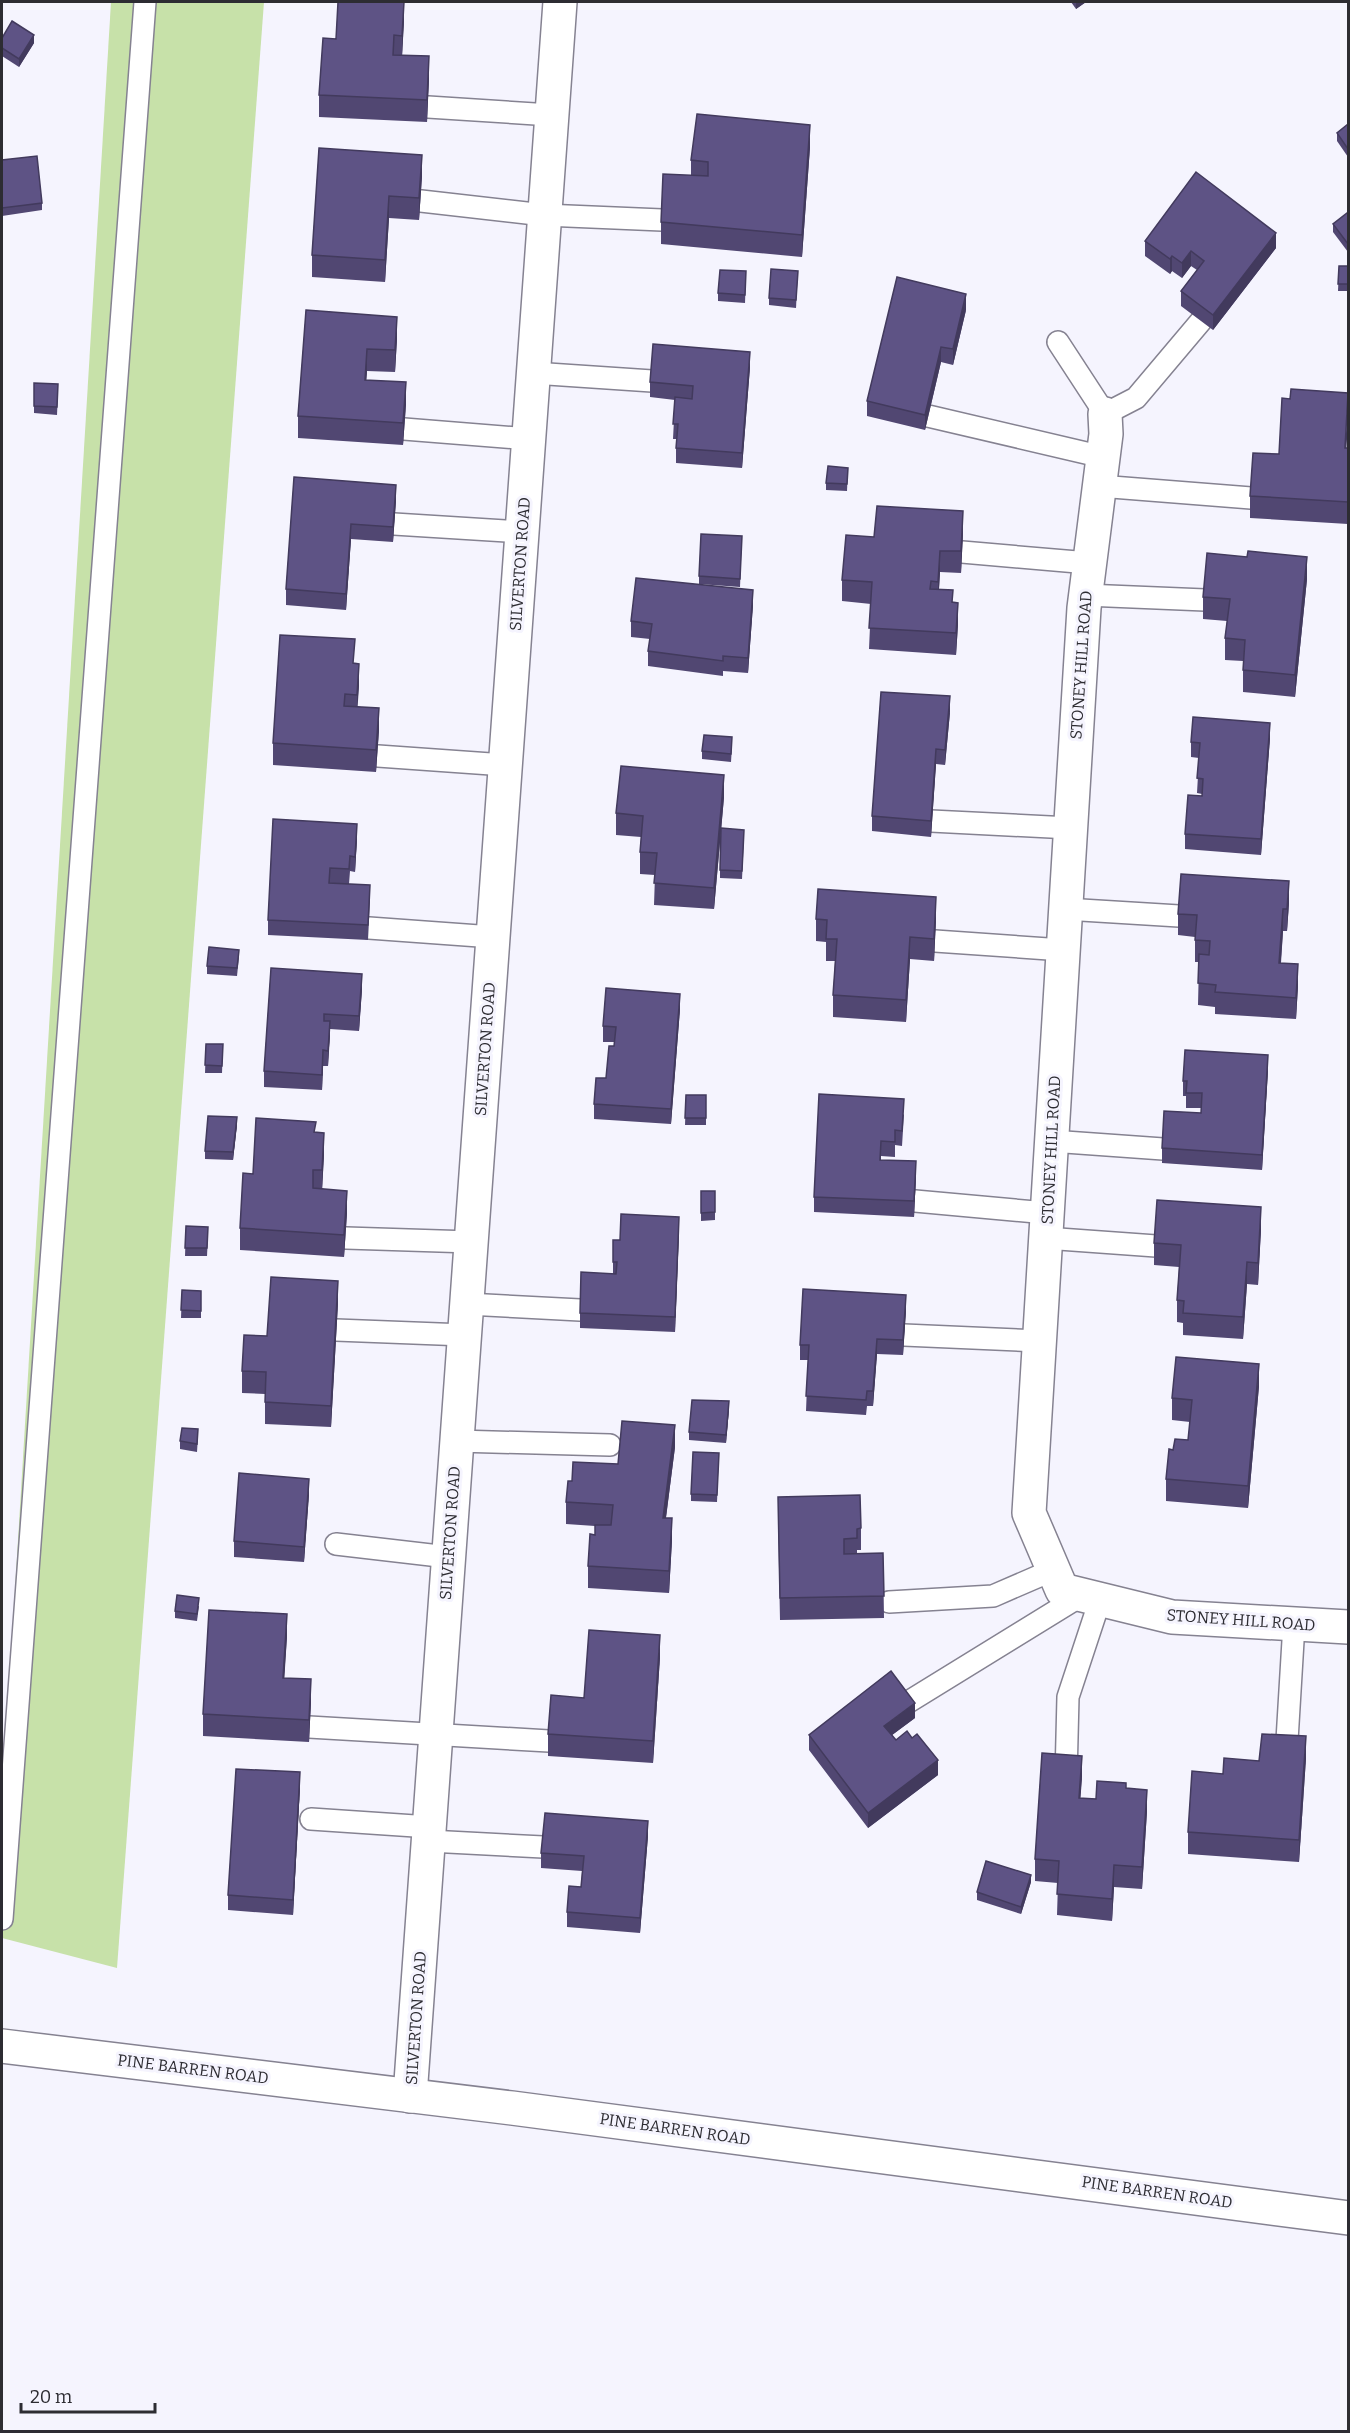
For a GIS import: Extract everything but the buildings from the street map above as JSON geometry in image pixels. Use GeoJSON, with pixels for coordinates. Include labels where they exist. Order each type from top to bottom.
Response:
{"type":"FeatureCollection","features":[{"type":"Feature","properties":{"kind":"street","name":"SILVERTON ROAD"},"geometry":{"type":"LineString","coordinates":[[410,2096],[560,2]]}},
{"type":"Feature","properties":{"kind":"street","name":"STONEY HILL ROAD"},"geometry":{"type":"LineString","coordinates":[[1105,414],[1101,472],[1085,595],[1029,1513],[1062,1590],[1172,1617],[1348,1627]]}},
{"type":"Feature","properties":{"kind":"street","name":"PINE BARREN ROAD"},"geometry":{"type":"LineString","coordinates":[[2,2046],[410,2096],[1348,2218]]}},
{"type":"Feature","properties":{"kind":"lane"},"geometry":{"type":"LineString","coordinates":[[2,1919],[146,2]]}},
{"type":"Feature","properties":{"kind":"lane"},"geometry":{"type":"LineString","coordinates":[[428,107],[551,115]]}},
{"type":"Feature","properties":{"kind":"lane"},"geometry":{"type":"LineString","coordinates":[[421,201],[544,214],[662,220]]}},
{"type":"Feature","properties":{"kind":"lane"},"geometry":{"type":"LineString","coordinates":[[1058,342],[1105,414],[1136,398],[1201,321]]}},
{"type":"Feature","properties":{"kind":"lane"},"geometry":{"type":"LineString","coordinates":[[533,372],[652,381]]}},
{"type":"Feature","properties":{"kind":"lane"},"geometry":{"type":"LineString","coordinates":[[928,416],[1101,472],[1251,498]]}},
{"type":"Feature","properties":{"kind":"lane"},"geometry":{"type":"LineString","coordinates":[[404,429],[529,439]]}},
{"type":"Feature","properties":{"kind":"lane"},"geometry":{"type":"LineString","coordinates":[[394,524],[522,532]]}},
{"type":"Feature","properties":{"kind":"lane"},"geometry":{"type":"LineString","coordinates":[[962,552],[1089,563]]}},
{"type":"Feature","properties":{"kind":"lane"},"geometry":{"type":"LineString","coordinates":[[1085,595],[1205,600]]}},
{"type":"Feature","properties":{"kind":"lane"},"geometry":{"type":"LineString","coordinates":[[378,756],[505,765]]}},
{"type":"Feature","properties":{"kind":"lane"},"geometry":{"type":"LineString","coordinates":[[932,821],[1070,828]]}},
{"type":"Feature","properties":{"kind":"lane"},"geometry":{"type":"LineString","coordinates":[[1065,909],[1179,916]]}},
{"type":"Feature","properties":{"kind":"lane"},"geometry":{"type":"LineString","coordinates":[[369,928],[493,937]]}},
{"type":"Feature","properties":{"kind":"lane"},"geometry":{"type":"LineString","coordinates":[[935,941],[1063,950]]}},
{"type":"Feature","properties":{"kind":"lane"},"geometry":{"type":"LineString","coordinates":[[1051,1141],[1163,1149]]}},
{"type":"Feature","properties":{"kind":"lane"},"geometry":{"type":"LineString","coordinates":[[915,1201],[1156,1246]]}},
{"type":"Feature","properties":{"kind":"lane"},"geometry":{"type":"LineString","coordinates":[[346,1238],[471,1242]]}},
{"type":"Feature","properties":{"kind":"lane"},"geometry":{"type":"LineString","coordinates":[[336,1330],[580,1310]]}},
{"type":"Feature","properties":{"kind":"lane"},"geometry":{"type":"LineString","coordinates":[[904,1335],[1039,1341]]}},
{"type":"Feature","properties":{"kind":"lane"},"geometry":{"type":"LineString","coordinates":[[457,1441],[610,1445]]}},
{"type":"Feature","properties":{"kind":"lane"},"geometry":{"type":"LineString","coordinates":[[336,1544],[448,1557]]}},
{"type":"Feature","properties":{"kind":"lane"},"geometry":{"type":"LineString","coordinates":[[889,1602],[993,1596],[1053,1570]]}},
{"type":"Feature","properties":{"kind":"lane"},"geometry":{"type":"LineString","coordinates":[[905,1704],[1091,1597]]}},
{"type":"Feature","properties":{"kind":"lane"},"geometry":{"type":"LineString","coordinates":[[1065,1777],[1068,1697],[1091,1597]]}},
{"type":"Feature","properties":{"kind":"lane"},"geometry":{"type":"LineString","coordinates":[[1286,1757],[1294,1624]]}},
{"type":"Feature","properties":{"kind":"lane"},"geometry":{"type":"LineString","coordinates":[[309,1727],[549,1741]]}},
{"type":"Feature","properties":{"kind":"lane"},"geometry":{"type":"LineString","coordinates":[[311,1819],[543,1847]]}},
{"type":"Feature","properties":{"kind":"green space"},"geometry":{"type":"Polygon","coordinates":[[[111,2],[264,2],[117,1968],[2,1938],[2,1805],[111,2]]]}}]}
